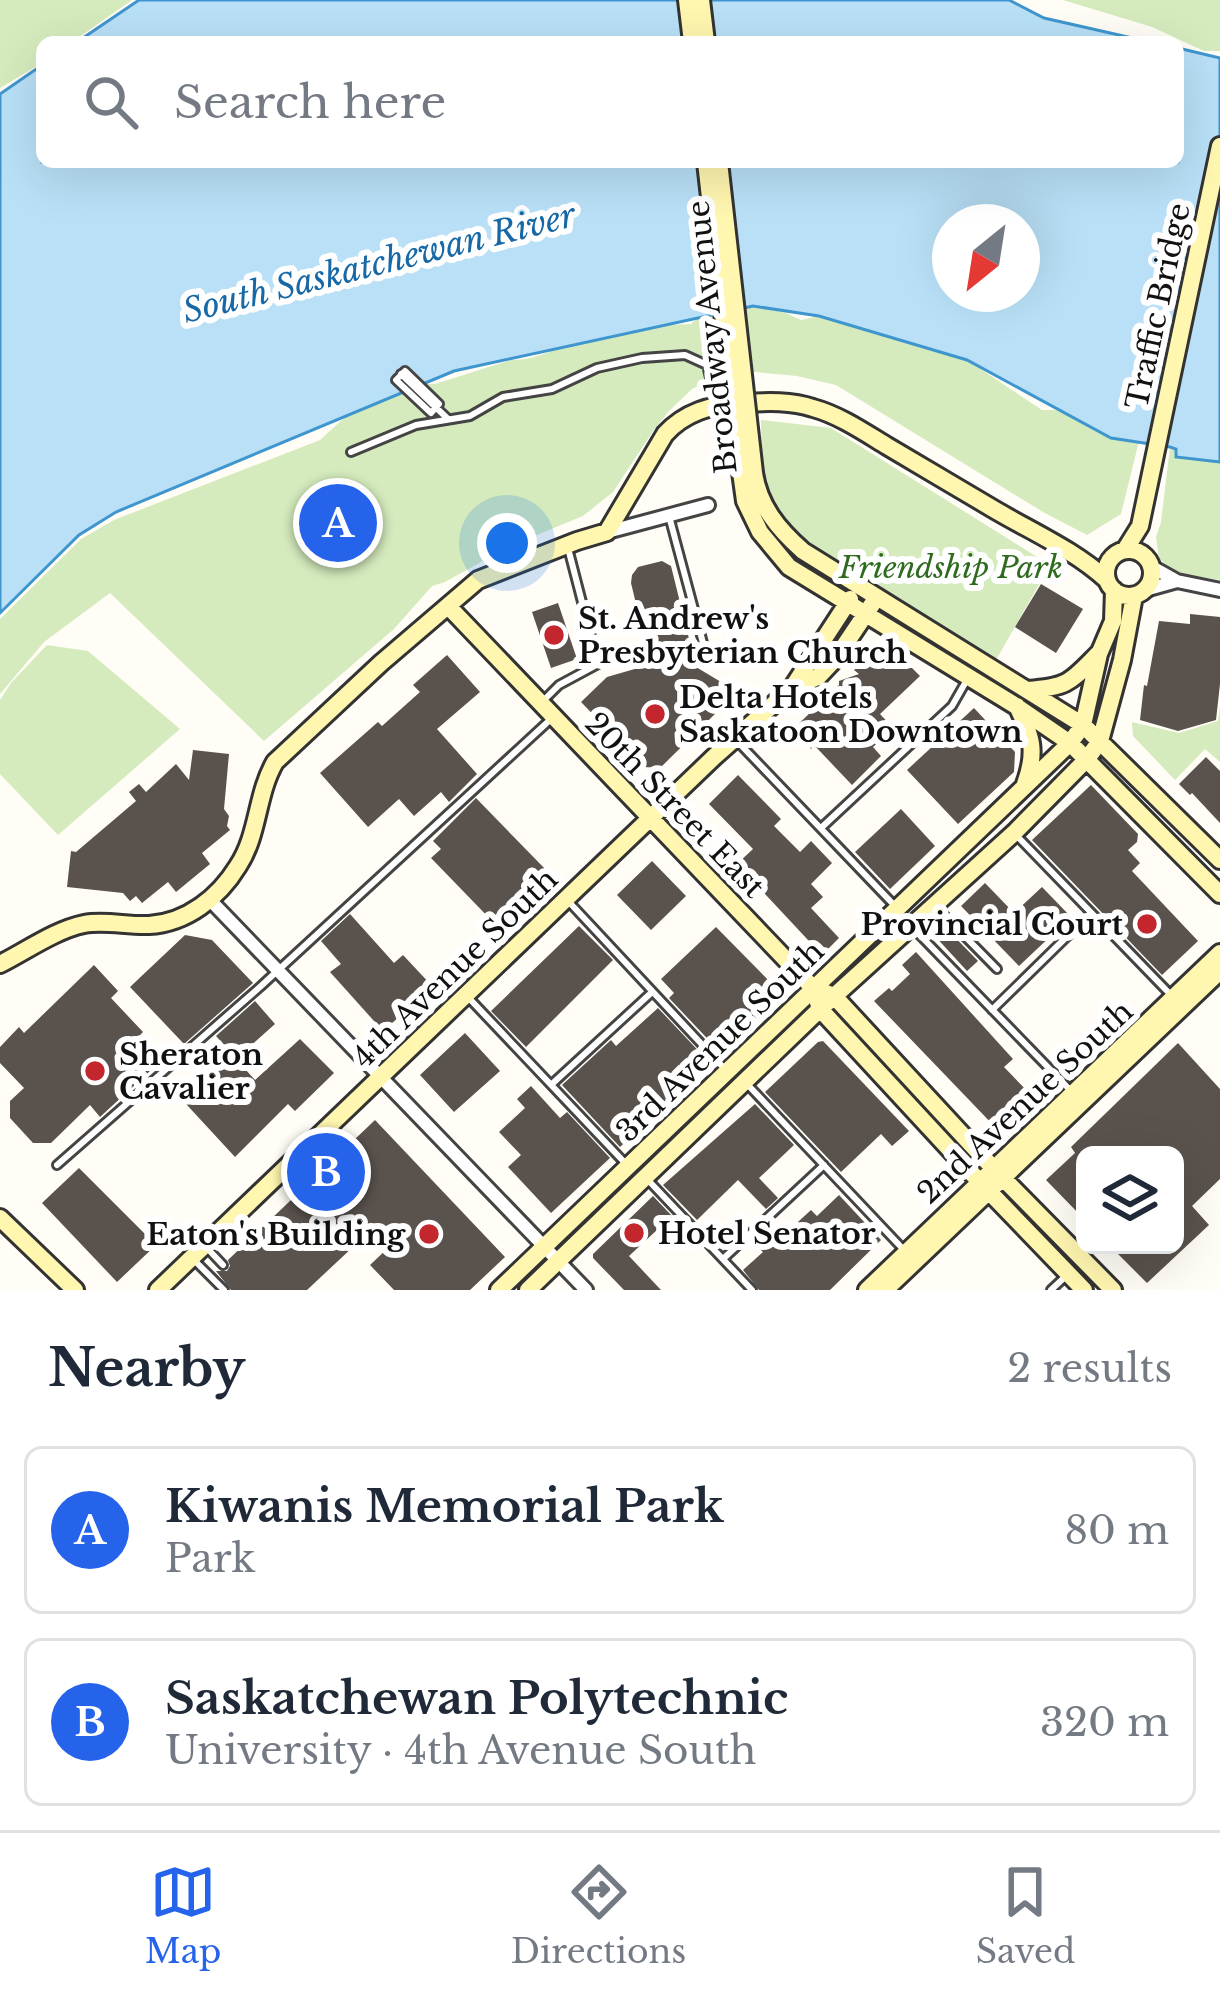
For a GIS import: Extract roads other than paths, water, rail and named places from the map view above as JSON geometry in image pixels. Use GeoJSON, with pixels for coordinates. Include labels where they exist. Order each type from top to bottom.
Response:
{"type":"FeatureCollection","features":[{"type":"Feature","properties":{"kind":"main road"},"geometry":{"type":"LineString","coordinates":[[687,0],[691,36]]}},
{"type":"Feature","properties":{"kind":"main road"},"geometry":{"type":"LineString","coordinates":[[701,0],[705,36]]}},
{"type":"Feature","properties":{"kind":"main road","name":"Traffic Bridge"},"geometry":{"type":"LineString","coordinates":[[1140,526],[1220,146]]}},
{"type":"Feature","properties":{"kind":"main road","name":"Broadway Avenue"},"geometry":{"type":"LineString","coordinates":[[707,168],[754,503]]}},
{"type":"Feature","properties":{"kind":"main road","name":"Broadway Avenue"},"geometry":{"type":"LineString","coordinates":[[720,168],[747,472]]}},
{"type":"Feature","properties":{"kind":"main road"},"geometry":{"type":"LineString","coordinates":[[0,964],[83,924],[156,925],[211,901],[247,851],[275,762],[380,663],[478,580],[607,532],[675,423],[716,405],[785,402],[814,408],[855,427],[1083,558],[1123,596],[1140,593],[1153,578],[1140,526]]}},
{"type":"Feature","properties":{"kind":"main road"},"geometry":{"type":"LineString","coordinates":[[754,503],[803,551],[1022,698],[1220,894]]}},
{"type":"Feature","properties":{"kind":"main road"},"geometry":{"type":"LineString","coordinates":[[754,503],[760,532],[789,567],[968,678],[1083,725],[1220,860]]}},
{"type":"Feature","properties":{"kind":"main road"},"geometry":{"type":"LineString","coordinates":[[1111,585],[1107,566],[1140,526]]}},
{"type":"Feature","properties":{"kind":"main road"},"geometry":{"type":"LineString","coordinates":[[1083,558],[1135,550],[1149,562]]}},
{"type":"Feature","properties":{"kind":"main road","name":"3rd Avenue South"},"geometry":{"type":"LineString","coordinates":[[500,1290],[1070,743],[1083,725],[1099,654],[1113,621],[1111,585]]}},
{"type":"Feature","properties":{"kind":"main road","name":"4th Avenue South"},"geometry":{"type":"LineString","coordinates":[[158,1290],[792,688],[859,586]]}},
{"type":"Feature","properties":{"kind":"main road","name":"3rd Avenue South"},"geometry":{"type":"LineString","coordinates":[[528,1290],[1087,759],[1100,741],[1140,593]]}},
{"type":"Feature","properties":{"kind":"main road","name":"4th Avenue South"},"geometry":{"type":"LineString","coordinates":[[792,688],[818,676],[836,658],[877,597]]}},
{"type":"Feature","properties":{"kind":"main road","name":"20th Street East"},"geometry":{"type":"LineString","coordinates":[[448,606],[814,989],[834,996],[1084,1290]]}},
{"type":"Feature","properties":{"kind":"main road"},"geometry":{"type":"LineString","coordinates":[[1022,698],[1068,683],[1099,654]]}},
{"type":"Feature","properties":{"kind":"main road"},"geometry":{"type":"LineString","coordinates":[[1022,698],[1033,750],[1023,790]]}},
{"type":"Feature","properties":{"kind":"main road","name":"2nd Avenue South"},"geometry":{"type":"LineString","coordinates":[[885,1290],[1073,1093],[1220,953]]}},
{"type":"Feature","properties":{"kind":"main road","name":"2nd Avenue South"},"geometry":{"type":"LineString","coordinates":[[867,1290],[1220,971]]}},
{"type":"Feature","properties":{"kind":"main road","name":"20th Street East"},"geometry":{"type":"LineString","coordinates":[[814,989],[820,1009],[991,1180],[1113,1290]]}},
{"type":"Feature","properties":{"kind":"main road"},"geometry":{"type":"LineString","coordinates":[[0,1218],[71,1288]]}},
{"type":"Feature","properties":{"kind":"street"},"geometry":{"type":"LineString","coordinates":[[607,532],[708,505]]}},
{"type":"Feature","properties":{"kind":"street"},"geometry":{"type":"LineString","coordinates":[[1149,562],[1177,581],[1220,590]]}},
{"type":"Feature","properties":{"kind":"street"},"geometry":{"type":"LineString","coordinates":[[1140,593],[1177,581]]}},
{"type":"Feature","properties":{"kind":"street"},"geometry":{"type":"LineString","coordinates":[[211,901],[586,1290]]}},
{"type":"Feature","properties":{"kind":"lane"},"geometry":{"type":"LineString","coordinates":[[351,452],[416,425],[470,416],[503,397],[553,389],[597,368],[642,358],[686,355],[707,365],[716,405]]}},
{"type":"Feature","properties":{"kind":"lane"},"geometry":{"type":"LineString","coordinates":[[401,374],[396,380],[430,413],[436,408],[448,419]]}},
{"type":"Feature","properties":{"kind":"lane"},"geometry":{"type":"LineString","coordinates":[[669,516],[706,655],[744,659]]}},
{"type":"Feature","properties":{"kind":"lane"},"geometry":{"type":"LineString","coordinates":[[56,1165],[278,970],[548,710],[559,685],[598,664],[567,545]]}},
{"type":"Feature","properties":{"kind":"lane"},"geometry":{"type":"LineString","coordinates":[[821,828],[952,706],[968,678]]}},
{"type":"Feature","properties":{"kind":"lane"},"geometry":{"type":"LineString","coordinates":[[735,738],[898,908]]}},
{"type":"Feature","properties":{"kind":"lane"},"geometry":{"type":"LineString","coordinates":[[1014,833],[1174,998]]}},
{"type":"Feature","properties":{"kind":"lane"},"geometry":{"type":"LineString","coordinates":[[566,899],[728,1072]]}},
{"type":"Feature","properties":{"kind":"lane"},"geometry":{"type":"LineString","coordinates":[[934,904],[997,969]]}},
{"type":"Feature","properties":{"kind":"lane"},"geometry":{"type":"LineString","coordinates":[[992,1010],[1091,913]]}},
{"type":"Feature","properties":{"kind":"lane"},"geometry":{"type":"LineString","coordinates":[[911,926],[1073,1093]]}},
{"type":"Feature","properties":{"kind":"lane"},"geometry":{"type":"LineString","coordinates":[[552,1084],[652,992]]}},
{"type":"Feature","properties":{"kind":"lane"},"geometry":{"type":"LineString","coordinates":[[466,995],[629,1166]]}},
{"type":"Feature","properties":{"kind":"lane"},"geometry":{"type":"LineString","coordinates":[[744,1082],[906,1252]]}},
{"type":"Feature","properties":{"kind":"lane"},"geometry":{"type":"LineString","coordinates":[[723,1259],[824,1165]]}},
{"type":"Feature","properties":{"kind":"lane"},"geometry":{"type":"LineString","coordinates":[[645,1178],[752,1290]]}},
{"type":"Feature","properties":{"kind":"lane"},"geometry":{"type":"LineString","coordinates":[[198,1252],[223,1265]]}},
{"type":"Feature","properties":{"kind":"lane"},"geometry":{"type":"LineString","coordinates":[[198,1252],[224,1290]]}},
{"type":"Feature","properties":{"kind":"lane"},"geometry":{"type":"LineString","coordinates":[[1052,1290],[1069,1274]]}},
{"type":"Feature","properties":{"kind":"water"},"geometry":{"type":"Polygon","coordinates":[[[139,0],[1009,0],[1044,18],[1124,36],[86,36],[139,0]]]}},
{"type":"Feature","properties":{"kind":"water","name":"South Saskatchewan River"},"geometry":{"type":"Polygon","coordinates":[[[1184,49],[1220,58],[1220,462],[1176,457],[1176,449],[1170,447],[1111,438],[967,360],[819,316],[753,306],[454,371],[116,512],[79,535],[0,613],[0,94],[36,69],[36,168],[1184,168],[1184,49]]]}},
{"type":"Feature","properties":{"kind":"place","name":"Kiwanis Memorial Park"},"geometry":{"type":"Point","coordinates":[338,523]}},
{"type":"Feature","properties":{"kind":"place","name":"St. Andrew's Presbyterian Church"},"geometry":{"type":"Point","coordinates":[554,635]}},
{"type":"Feature","properties":{"kind":"place","name":"Delta Hotels Saskatoon Downtown"},"geometry":{"type":"Point","coordinates":[655,714]}},
{"type":"Feature","properties":{"kind":"place","name":"Provincial Court"},"geometry":{"type":"Point","coordinates":[1147,924]}},
{"type":"Feature","properties":{"kind":"place","name":"Sheraton Cavalier"},"geometry":{"type":"Point","coordinates":[95,1071]}},
{"type":"Feature","properties":{"kind":"place","name":"Saskatchewan Polytechnic"},"geometry":{"type":"Point","coordinates":[326,1172]}},
{"type":"Feature","properties":{"kind":"place","name":"Hotel Senator"},"geometry":{"type":"Point","coordinates":[634,1233]}},
{"type":"Feature","properties":{"kind":"place","name":"Eaton's Building"},"geometry":{"type":"Point","coordinates":[429,1234]}},
{"type":"Feature","properties":{"kind":"park label","name":"Friendship Park"},"geometry":{"type":"Point","coordinates":[951,567]}}]}
